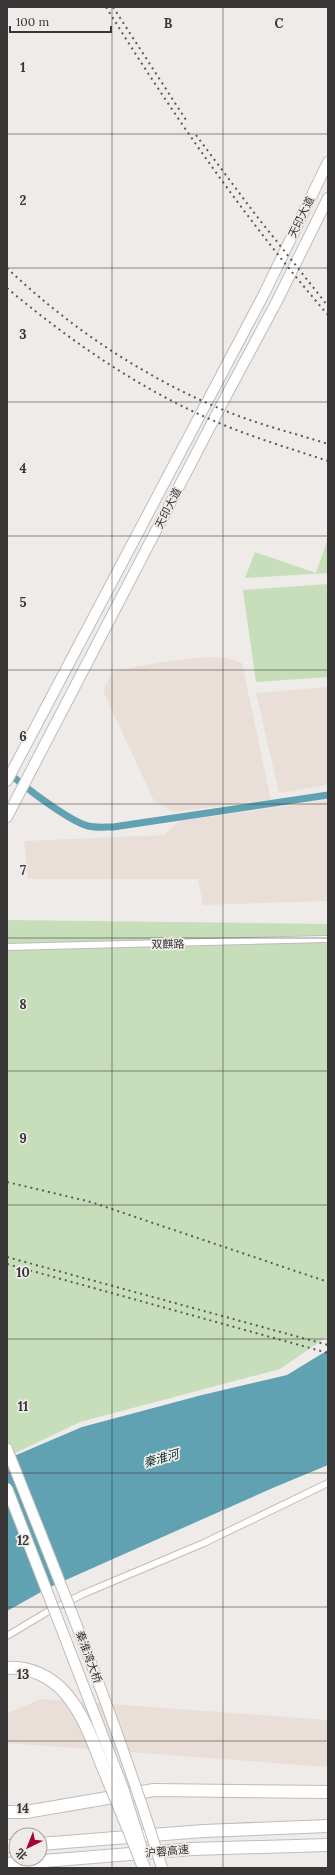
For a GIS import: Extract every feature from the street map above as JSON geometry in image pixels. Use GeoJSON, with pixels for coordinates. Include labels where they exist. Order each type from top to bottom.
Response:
{"type":"FeatureCollection","features":[{"type":"Feature","properties":{"kind":"highway"},"geometry":{"type":"LineString","coordinates":[[7,1668],[26,1669],[41,1675],[55,1683],[70,1699],[86,1727],[144,1868]]}},
{"type":"Feature","properties":{"kind":"highway"},"geometry":{"type":"LineString","coordinates":[[7,1812],[26,1812],[154,1790],[328,1792]]}},
{"type":"Feature","properties":{"kind":"highway","name":"沪蓉高速"},"geometry":{"type":"LineString","coordinates":[[48,1843],[219,1830],[328,1826]]}},
{"type":"Feature","properties":{"kind":"highway","name":"沪蓉高速"},"geometry":{"type":"LineString","coordinates":[[48,1861],[192,1849],[328,1844]]}},
{"type":"Feature","properties":{"kind":"main road","name":"天印大道"},"geometry":{"type":"LineString","coordinates":[[7,781],[264,294],[328,162]]}},
{"type":"Feature","properties":{"kind":"main road","name":"天印大道"},"geometry":{"type":"LineString","coordinates":[[7,817],[277,300],[328,198]]}},
{"type":"Feature","properties":{"kind":"main road","name":"秦淮湾大桥"},"geometry":{"type":"LineString","coordinates":[[7,1448],[83,1638],[137,1786],[162,1868]]}},
{"type":"Feature","properties":{"kind":"main road","name":"秦淮湾大桥"},"geometry":{"type":"LineString","coordinates":[[7,1488],[123,1788],[148,1868]]}},
{"type":"Feature","properties":{"kind":"street","name":"双麒路"},"geometry":{"type":"LineString","coordinates":[[7,947],[328,939]]}},
{"type":"Feature","properties":{"kind":"street"},"geometry":{"type":"LineString","coordinates":[[7,1636],[47,1612],[83,1594],[204,1543],[328,1483]]}},
{"type":"Feature","properties":{"kind":"shaded area"},"geometry":{"type":"Polygon","coordinates":[[[207,657],[227,658],[242,663],[271,800],[174,812],[154,801],[103,691],[113,671],[169,661],[207,657]]]}},
{"type":"Feature","properties":{"kind":"shaded area"},"geometry":{"type":"Polygon","coordinates":[[[328,687],[328,785],[279,793],[256,693],[328,687]]]}},
{"type":"Feature","properties":{"kind":"shaded area"},"geometry":{"type":"Polygon","coordinates":[[[328,800],[328,901],[203,905],[198,879],[28,879],[24,841],[164,835],[179,821],[328,800]]]}},
{"type":"Feature","properties":{"kind":"shaded area"},"geometry":{"type":"Polygon","coordinates":[[[41,1699],[328,1720],[328,1767],[7,1743],[7,1713],[41,1699]]]}},
{"type":"Feature","properties":{"kind":"green space"},"geometry":{"type":"Polygon","coordinates":[[[328,538],[328,573],[245,578],[255,552],[316,573],[328,538]]]}},
{"type":"Feature","properties":{"kind":"green space"},"geometry":{"type":"Polygon","coordinates":[[[328,584],[328,677],[256,682],[243,590],[328,584]]]}},
{"type":"Feature","properties":{"kind":"green space"},"geometry":{"type":"Polygon","coordinates":[[[7,920],[328,924],[328,1336],[280,1369],[80,1422],[7,1457],[7,920]]]}},
{"type":"Feature","properties":{"kind":"water","name":"秦淮河"},"geometry":{"type":"Polygon","coordinates":[[[328,1350],[328,1465],[50,1587],[7,1611],[7,1459],[82,1427],[202,1395],[287,1375],[328,1350]]]}},
{"type":"Feature","properties":{"kind":"waterway"},"geometry":{"type":"LineString","coordinates":[[8,772],[24,786],[58,810],[80,823],[94,827],[113,827],[328,795]]}},
{"type":"Feature","properties":{"kind":"railway"},"geometry":{"type":"LineString","coordinates":[[106,7],[157,87],[211,166],[297,279],[328,315]]}},
{"type":"Feature","properties":{"kind":"railway"},"geometry":{"type":"LineString","coordinates":[[113,7],[186,120]]}},
{"type":"Feature","properties":{"kind":"railway"},"geometry":{"type":"LineString","coordinates":[[196,135],[255,214],[328,306]]}},
{"type":"Feature","properties":{"kind":"railway"},"geometry":{"type":"LineString","coordinates":[[7,268],[33,292],[88,335],[148,373],[180,390],[244,418],[328,444]]}},
{"type":"Feature","properties":{"kind":"railway"},"geometry":{"type":"LineString","coordinates":[[7,288],[88,350],[146,387],[207,418],[272,443],[328,461]]}},
{"type":"Feature","properties":{"kind":"railway"},"geometry":{"type":"LineString","coordinates":[[7,1182],[91,1202],[328,1282]]}},
{"type":"Feature","properties":{"kind":"railway"},"geometry":{"type":"LineString","coordinates":[[7,1257],[328,1345]]}},
{"type":"Feature","properties":{"kind":"railway"},"geometry":{"type":"LineString","coordinates":[[7,1264],[328,1353]]}}]}
